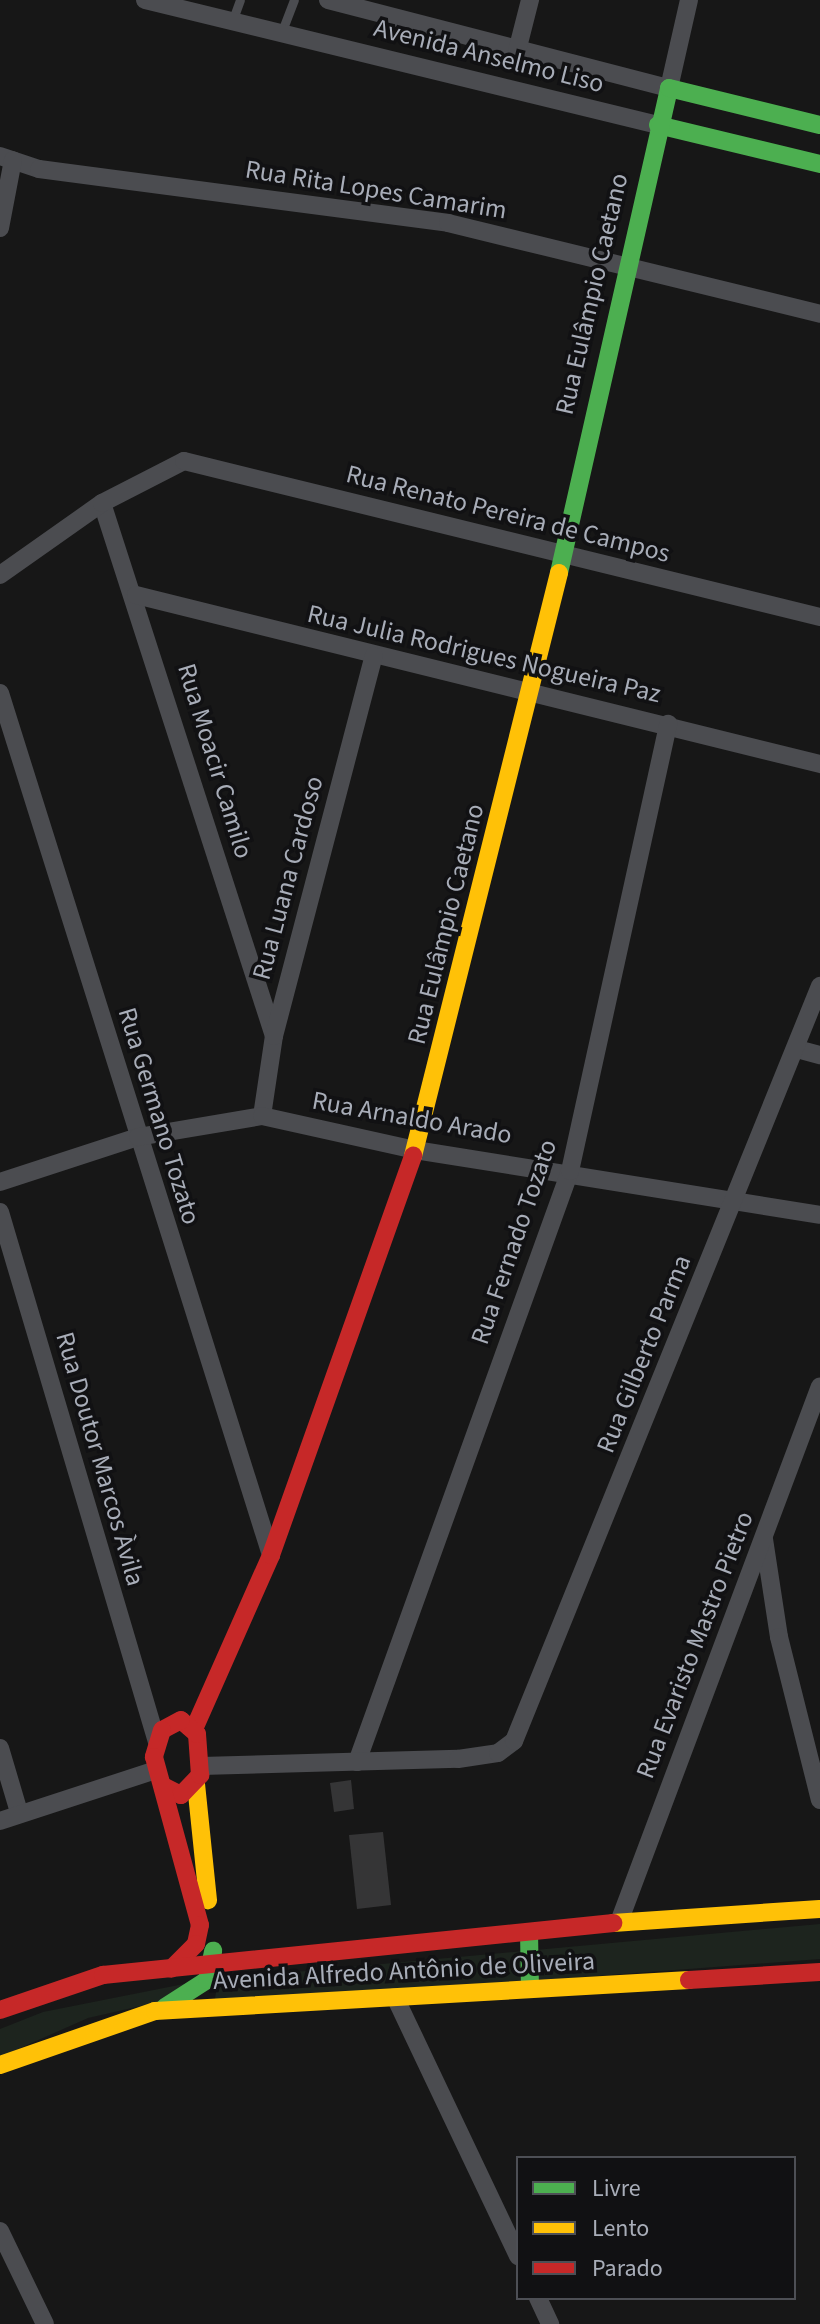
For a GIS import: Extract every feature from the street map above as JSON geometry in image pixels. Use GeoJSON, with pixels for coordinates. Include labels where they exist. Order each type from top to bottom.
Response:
{"type":"FeatureCollection","features":[{"type":"Feature","properties":{"kind":"street","name":"Avenida Anselmo Liso"},"geometry":{"type":"LineString","coordinates":[[145,0],[820,164]]}},
{"type":"Feature","properties":{"kind":"street","name":"Avenida Anselmo Liso"},"geometry":{"type":"LineString","coordinates":[[328,0],[517,51],[819,123]]}},
{"type":"Feature","properties":{"kind":"street"},"geometry":{"type":"LineString","coordinates":[[517,51],[530,0]]}},
{"type":"Feature","properties":{"kind":"street"},"geometry":{"type":"LineString","coordinates":[[669,88],[689,0]]}},
{"type":"Feature","properties":{"kind":"street","name":"Rua Eulâmpio Caetano"},"geometry":{"type":"LineString","coordinates":[[193,1720],[271,1555],[415,1150],[532,692],[558,553],[669,88]]}},
{"type":"Feature","properties":{"kind":"street"},"geometry":{"type":"LineString","coordinates":[[0,228],[6,158]]}},
{"type":"Feature","properties":{"kind":"street","name":"Rua Rita Lopes Camarim"},"geometry":{"type":"LineString","coordinates":[[6,158],[448,223],[820,314]]}},
{"type":"Feature","properties":{"kind":"street","name":"Rua Renato Pereira de Campos"},"geometry":{"type":"LineString","coordinates":[[102,503],[184,461],[820,617]]}},
{"type":"Feature","properties":{"kind":"street"},"geometry":{"type":"LineString","coordinates":[[0,575],[102,503]]}},
{"type":"Feature","properties":{"kind":"street","name":"Rua Moacir Camilo"},"geometry":{"type":"LineString","coordinates":[[102,503],[136,595],[274,1036]]}},
{"type":"Feature","properties":{"kind":"street","name":"Rua Julia Rodrigues Nogueira Paz"},"geometry":{"type":"LineString","coordinates":[[136,595],[820,764]]}},
{"type":"Feature","properties":{"kind":"street","name":"Rua Luana Cardoso"},"geometry":{"type":"LineString","coordinates":[[262,1116],[274,1036],[374,656]]}},
{"type":"Feature","properties":{"kind":"street","name":"Rua Germano Tozato"},"geometry":{"type":"LineString","coordinates":[[0,693],[271,1555]]}},
{"type":"Feature","properties":{"kind":"street","name":"Rua Fernado Tozato"},"geometry":{"type":"LineString","coordinates":[[357,1762],[570,1171],[668,724]]}},
{"type":"Feature","properties":{"kind":"street","name":"Rua Gilberto Parma"},"geometry":{"type":"LineString","coordinates":[[357,1762],[458,1759],[498,1753],[514,1741],[820,986]]}},
{"type":"Feature","properties":{"kind":"street"},"geometry":{"type":"LineString","coordinates":[[797,1049],[820,1055]]}},
{"type":"Feature","properties":{"kind":"street","name":"Rua Arnaldo Arado"},"geometry":{"type":"LineString","coordinates":[[0,1182],[138,1137],[262,1116],[415,1150],[736,1197],[820,1215]]}},
{"type":"Feature","properties":{"kind":"street","name":"Rua Doutor Marcos Àvila"},"geometry":{"type":"LineString","coordinates":[[0,1212],[156,1730]]}},
{"type":"Feature","properties":{"kind":"street","name":"Rua Evaristo Mastro Pietro"},"geometry":{"type":"LineString","coordinates":[[619,1922],[820,1386]]}},
{"type":"Feature","properties":{"kind":"street"},"geometry":{"type":"LineString","coordinates":[[764,1536],[779,1637],[820,1800]]}},
{"type":"Feature","properties":{"kind":"street"},"geometry":{"type":"LineString","coordinates":[[155,2011],[193,1992],[213,1964],[203,1774],[193,1720],[156,1730],[156,1777],[200,1925],[196,1944],[171,1969]]}},
{"type":"Feature","properties":{"kind":"street"},"geometry":{"type":"LineString","coordinates":[[0,1748],[19,1812]]}},
{"type":"Feature","properties":{"kind":"street"},"geometry":{"type":"LineString","coordinates":[[156,1777],[181,1795],[203,1774],[357,1762]]}},
{"type":"Feature","properties":{"kind":"street"},"geometry":{"type":"LineString","coordinates":[[0,1821],[19,1812],[156,1777]]}},
{"type":"Feature","properties":{"kind":"street","name":"Avenida Alfredo Antônio de Oliveira"},"geometry":{"type":"LineString","coordinates":[[0,2010],[103,1975],[619,1922],[820,1909]]}},
{"type":"Feature","properties":{"kind":"street"},"geometry":{"type":"LineString","coordinates":[[529,1932],[530,1987]]}},
{"type":"Feature","properties":{"kind":"street","name":"Avenida Alfredo Antônio de Oliveira"},"geometry":{"type":"LineString","coordinates":[[0,2065],[155,2011],[820,1972]]}},
{"type":"Feature","properties":{"kind":"street"},"geometry":{"type":"LineString","coordinates":[[395,1997],[516,2252]]}},
{"type":"Feature","properties":{"kind":"street"},"geometry":{"type":"LineString","coordinates":[[0,2231],[45,2324]]}},
{"type":"Feature","properties":{"kind":"street"},"geometry":{"type":"LineString","coordinates":[[539,2300],[550,2324]]}},
{"type":"Feature","properties":{"kind":"lane"},"geometry":{"type":"LineString","coordinates":[[233,19],[240,0]]}},
{"type":"Feature","properties":{"kind":"lane"},"geometry":{"type":"LineString","coordinates":[[282,31],[294,0]]}},
{"type":"Feature","properties":{"kind":"shaded area"},"geometry":{"type":"Polygon","coordinates":[[[820,1924],[820,1959],[214,2005],[218,1979],[820,1924]]]}},
{"type":"Feature","properties":{"kind":"shaded area"},"geometry":{"type":"Polygon","coordinates":[[[199,1981],[176,1998],[88,2018],[0,2057],[0,2029],[43,2012],[199,1981]]]}},
{"type":"Feature","properties":{"kind":"building"},"geometry":{"type":"Polygon","coordinates":[[[351,1780],[354,1809],[334,1812],[330,1783],[351,1780]]]}},
{"type":"Feature","properties":{"kind":"building"},"geometry":{"type":"Polygon","coordinates":[[[383,1832],[391,1905],[357,1909],[349,1835],[383,1832]]]}},
{"type":"Feature","properties":{"kind":"traffic: fast"},"geometry":{"type":"LineString","coordinates":[[559,573],[669,88],[820,125]]}},
{"type":"Feature","properties":{"kind":"traffic: fast"},"geometry":{"type":"LineString","coordinates":[[658,125],[820,164]]}},
{"type":"Feature","properties":{"kind":"traffic: fast"},"geometry":{"type":"LineString","coordinates":[[529,1932],[530,1987]]}},
{"type":"Feature","properties":{"kind":"traffic: fast"},"geometry":{"type":"LineString","coordinates":[[165,2007],[207,1980],[213,1951]]}},
{"type":"Feature","properties":{"kind":"traffic: slow"},"geometry":{"type":"LineString","coordinates":[[413,1156],[559,573]]}},
{"type":"Feature","properties":{"kind":"traffic: slow"},"geometry":{"type":"LineString","coordinates":[[196,1784],[208,1900]]}},
{"type":"Feature","properties":{"kind":"traffic: slow"},"geometry":{"type":"LineString","coordinates":[[613,1923],[820,1909]]}},
{"type":"Feature","properties":{"kind":"traffic: slow"},"geometry":{"type":"LineString","coordinates":[[0,2065],[155,2011],[689,1980]]}},
{"type":"Feature","properties":{"kind":"traffic: jam"},"geometry":{"type":"LineString","coordinates":[[194,1729],[271,1555],[413,1156]]}},
{"type":"Feature","properties":{"kind":"traffic: jam"},"geometry":{"type":"LineString","coordinates":[[163,1786],[181,1795],[200,1775],[197,1734],[181,1720],[162,1730],[154,1757],[200,1925],[196,1944],[171,1969]]}},
{"type":"Feature","properties":{"kind":"traffic: jam"},"geometry":{"type":"LineString","coordinates":[[0,2010],[103,1975],[613,1923]]}},
{"type":"Feature","properties":{"kind":"traffic: jam"},"geometry":{"type":"LineString","coordinates":[[689,1980],[820,1972]]}}]}
